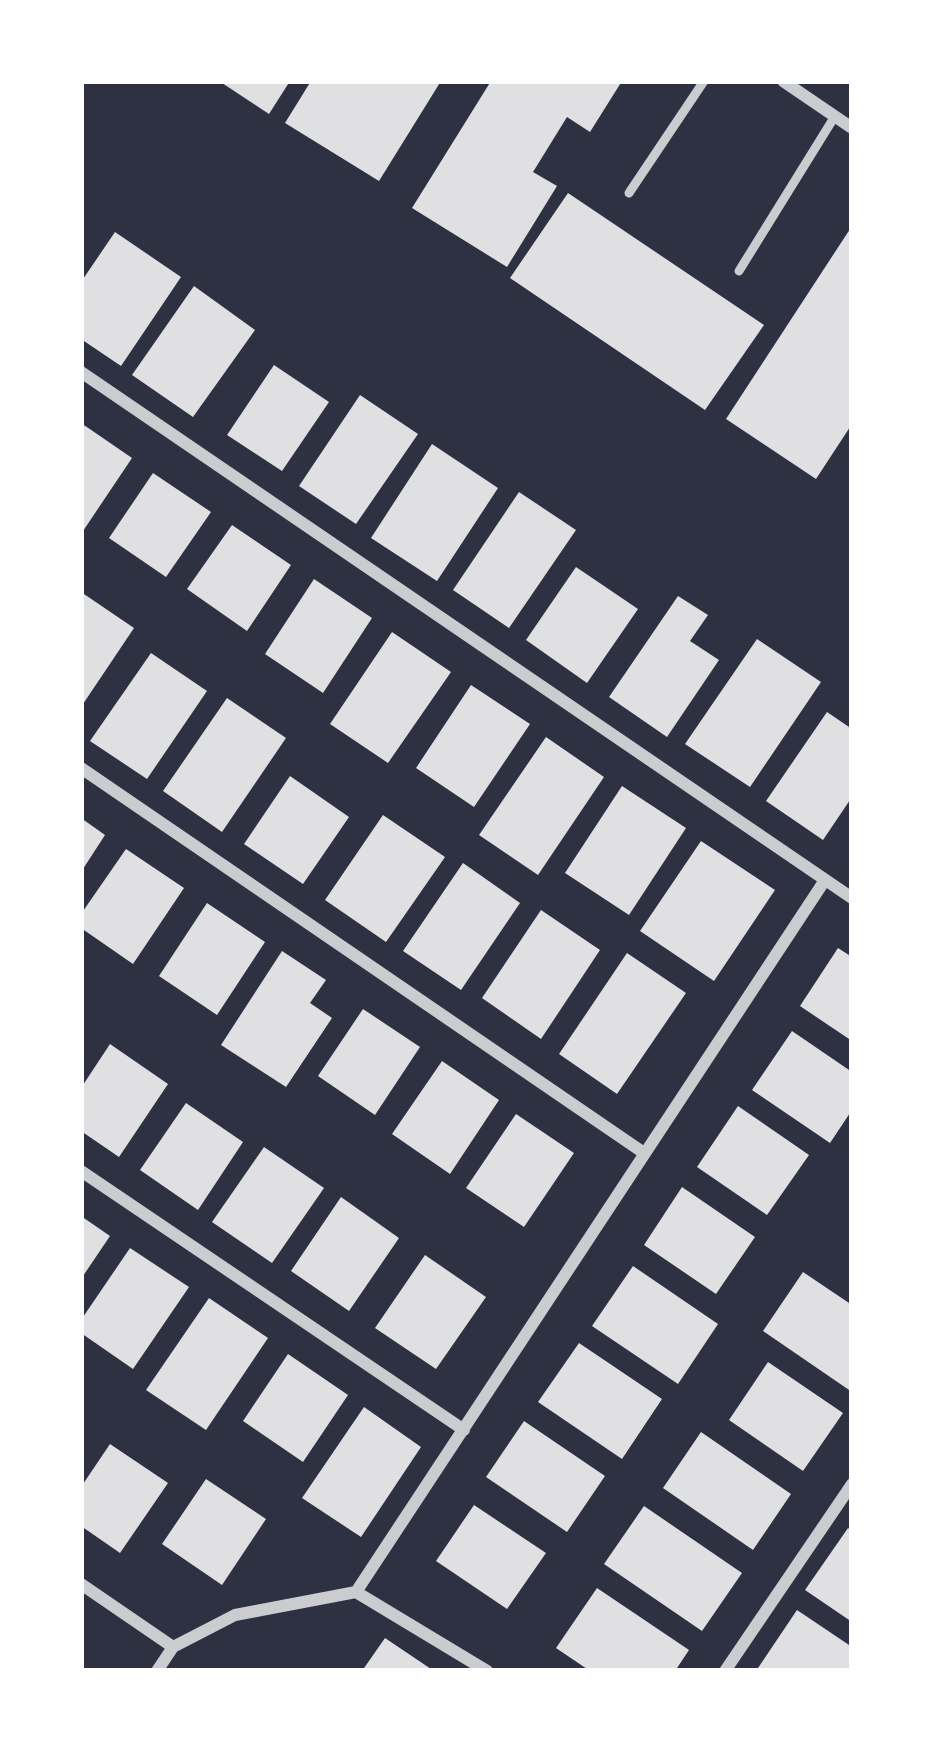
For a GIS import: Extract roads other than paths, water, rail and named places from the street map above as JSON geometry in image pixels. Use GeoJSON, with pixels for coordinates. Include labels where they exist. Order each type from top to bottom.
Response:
{"type":"FeatureCollection","features":[{"type":"Feature","properties":{"kind":"street"},"geometry":{"type":"LineString","coordinates":[[783,81],[852,128]]}},
{"type":"Feature","properties":{"kind":"street"},"geometry":{"type":"LineString","coordinates":[[81,372],[852,898]]}},
{"type":"Feature","properties":{"kind":"street"},"geometry":{"type":"LineString","coordinates":[[81,768],[644,1153]]}},
{"type":"Feature","properties":{"kind":"street"},"geometry":{"type":"LineString","coordinates":[[356,1592],[825,880]]}},
{"type":"Feature","properties":{"kind":"street"},"geometry":{"type":"LineString","coordinates":[[81,1172],[464,1430]]}},
{"type":"Feature","properties":{"kind":"street"},"geometry":{"type":"LineString","coordinates":[[725,1671],[852,1484]]}},
{"type":"Feature","properties":{"kind":"street"},"geometry":{"type":"LineString","coordinates":[[81,1584],[172,1647]]}},
{"type":"Feature","properties":{"kind":"street"},"geometry":{"type":"LineString","coordinates":[[158,1671],[172,1647],[235,1615],[356,1592],[487,1671]]}},
{"type":"Feature","properties":{"kind":"lane"},"geometry":{"type":"LineString","coordinates":[[629,193],[704,81]]}},
{"type":"Feature","properties":{"kind":"lane"},"geometry":{"type":"LineString","coordinates":[[739,271],[835,116]]}}]}
